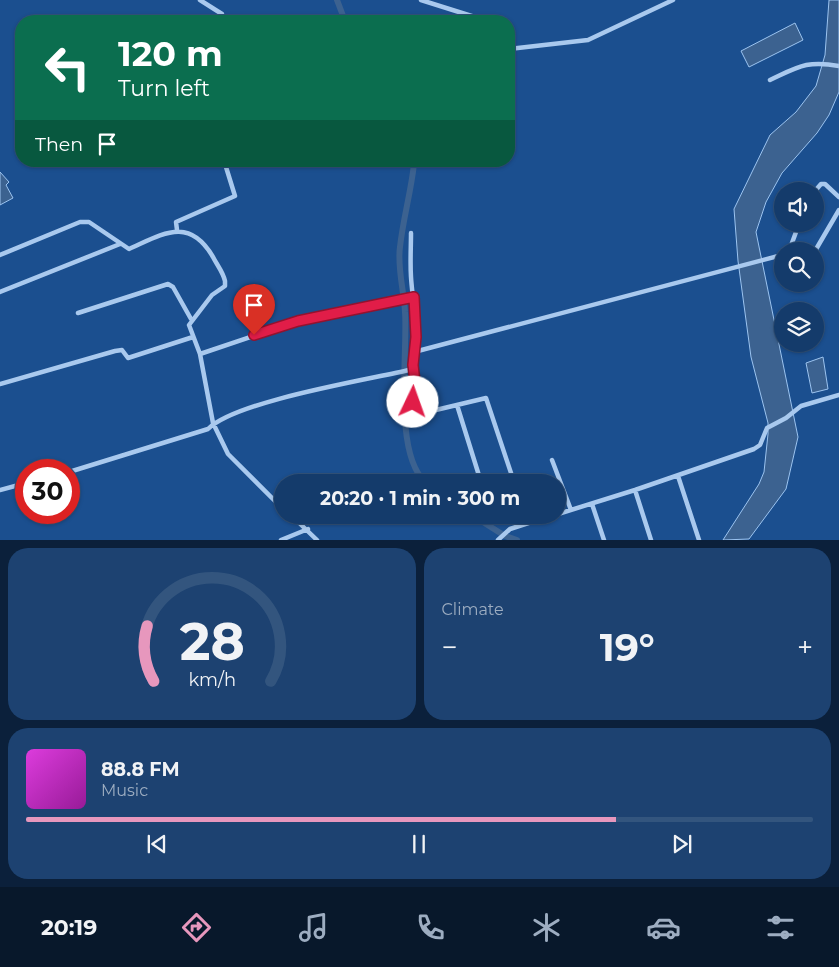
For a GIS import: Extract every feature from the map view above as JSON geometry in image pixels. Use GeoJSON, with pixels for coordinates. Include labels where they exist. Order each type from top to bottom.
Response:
{"type":"FeatureCollection","features":[{"type":"Feature","properties":{"kind":"street"},"geometry":{"type":"LineString","coordinates":[[200,0],[222,15]]}},
{"type":"Feature","properties":{"kind":"street"},"geometry":{"type":"LineString","coordinates":[[422,0],[469,15]]}},
{"type":"Feature","properties":{"kind":"street"},"geometry":{"type":"LineString","coordinates":[[515,48],[588,40],[674,0]]}},
{"type":"Feature","properties":{"kind":"street"},"geometry":{"type":"LineString","coordinates":[[770,80],[803,65],[820,62],[839,66]]}},
{"type":"Feature","properties":{"kind":"street"},"geometry":{"type":"LineString","coordinates":[[177,230],[176,222],[235,196],[226,167]]}},
{"type":"Feature","properties":{"kind":"street"},"geometry":{"type":"LineString","coordinates":[[824,184],[839,197]]}},
{"type":"Feature","properties":{"kind":"street"},"geometry":{"type":"LineString","coordinates":[[820,242],[839,210]]}},
{"type":"Feature","properties":{"kind":"street"},"geometry":{"type":"LineString","coordinates":[[0,255],[80,222],[89,222],[128,249],[177,230],[192,234],[204,242],[225,281],[223,288],[212,295],[191,319],[189,325],[200,354],[213,423],[228,454],[274,500]]}},
{"type":"Feature","properties":{"kind":"street"},"geometry":{"type":"LineString","coordinates":[[411,233],[411,278],[416,337],[413,365],[415,382],[412,389],[415,415],[486,398],[511,474]]}},
{"type":"Feature","properties":{"kind":"street"},"geometry":{"type":"LineString","coordinates":[[0,292],[120,244]]}},
{"type":"Feature","properties":{"kind":"street"},"geometry":{"type":"LineString","coordinates":[[414,352],[774,257]]}},
{"type":"Feature","properties":{"kind":"street"},"geometry":{"type":"LineString","coordinates":[[78,313],[119,298],[168,284],[173,287],[191,319]]}},
{"type":"Feature","properties":{"kind":"street"},"geometry":{"type":"LineString","coordinates":[[200,354],[298,321],[414,297]]}},
{"type":"Feature","properties":{"kind":"street"},"geometry":{"type":"LineString","coordinates":[[0,384],[115,350],[122,350],[128,358],[193,337]]}},
{"type":"Feature","properties":{"kind":"street"},"geometry":{"type":"LineString","coordinates":[[80,469],[208,429],[213,423],[270,402],[409,370],[413,365]]}},
{"type":"Feature","properties":{"kind":"street"},"geometry":{"type":"LineString","coordinates":[[566,511],[678,476],[754,448],[760,444],[767,428],[786,418],[796,409],[839,395]]}},
{"type":"Feature","properties":{"kind":"street"},"geometry":{"type":"LineString","coordinates":[[457,405],[479,474]]}},
{"type":"Feature","properties":{"kind":"street"},"geometry":{"type":"LineString","coordinates":[[552,460],[557,474]]}},
{"type":"Feature","properties":{"kind":"street"},"geometry":{"type":"LineString","coordinates":[[678,476],[699,540]]}},
{"type":"Feature","properties":{"kind":"street"},"geometry":{"type":"LineString","coordinates":[[0,490],[15,486]]}},
{"type":"Feature","properties":{"kind":"street"},"geometry":{"type":"LineString","coordinates":[[635,490],[651,540]]}},
{"type":"Feature","properties":{"kind":"street"},"geometry":{"type":"LineString","coordinates":[[566,499],[570,510]]}},
{"type":"Feature","properties":{"kind":"street"},"geometry":{"type":"LineString","coordinates":[[592,504],[604,540]]}},
{"type":"Feature","properties":{"kind":"street"},"geometry":{"type":"LineString","coordinates":[[302,524],[317,540]]}},
{"type":"Feature","properties":{"kind":"street"},"geometry":{"type":"LineString","coordinates":[[498,539],[510,529],[523,524]]}},
{"type":"Feature","properties":{"kind":"street"},"geometry":{"type":"LineString","coordinates":[[281,540],[308,529]]}},
{"type":"Feature","properties":{"kind":"water"},"geometry":{"type":"Polygon","coordinates":[[[829,0],[839,0],[839,92],[829,115],[817,133],[782,173],[777,182],[774,182],[774,188],[766,202],[756,232],[774,320],[774,352],[781,352],[798,437],[786,489],[749,539],[723,540],[759,484],[764,472],[768,434],[768,423],[751,357],[738,261],[734,209],[770,135],[796,112],[816,86],[825,55],[829,0]]]}},
{"type":"Feature","properties":{"kind":"water"},"geometry":{"type":"Polygon","coordinates":[[[795,23],[803,40],[749,67],[741,51],[795,23]]]}},
{"type":"Feature","properties":{"kind":"water"},"geometry":{"type":"Polygon","coordinates":[[[0,172],[9,182],[6,185],[13,198],[0,205],[0,172]]]}},
{"type":"Feature","properties":{"kind":"water"},"geometry":{"type":"Polygon","coordinates":[[[823,357],[828,389],[812,393],[806,363],[823,357]]]}},
{"type":"Feature","properties":{"kind":"waterway"},"geometry":{"type":"LineString","coordinates":[[337,0],[343,15]]}},
{"type":"Feature","properties":{"kind":"waterway"},"geometry":{"type":"LineString","coordinates":[[414,167],[399,255],[405,312],[405,426],[409,449],[415,468],[419,474]]}},
{"type":"Feature","properties":{"kind":"waterway"},"geometry":{"type":"LineString","coordinates":[[486,524],[505,536],[517,540]]}},
{"type":"Feature","properties":{"kind":"route"},"geometry":{"type":"LineString","coordinates":[[254,335],[298,321],[414,297],[416,337],[413,365],[415,382],[412,389],[413,402]]}}]}
